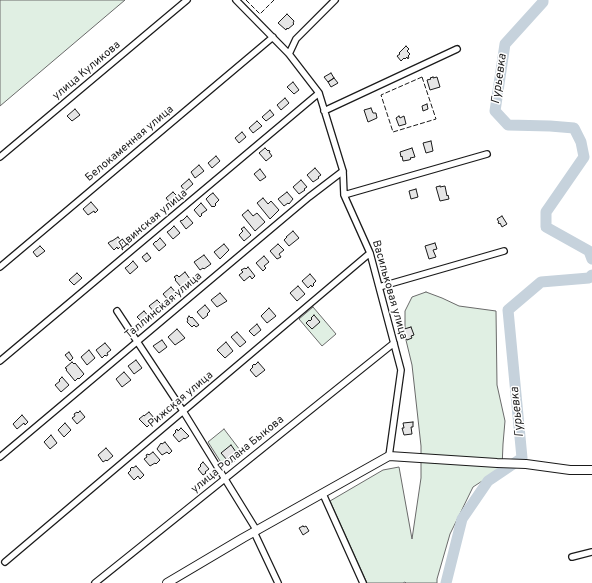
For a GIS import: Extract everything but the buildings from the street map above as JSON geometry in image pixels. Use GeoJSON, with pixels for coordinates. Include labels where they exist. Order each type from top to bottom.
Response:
{"type":"FeatureCollection","features":[{"type":"Feature","properties":{"kind":"street","name":"улица Куликова"},"geometry":{"type":"LineString","coordinates":[[0,157],[187,0]]}},
{"type":"Feature","properties":{"kind":"street","name":"Васильковая улица"},"geometry":{"type":"LineString","coordinates":[[236,0],[289,54],[319,93],[343,171],[344,195],[370,253],[401,370],[389,456]]}},
{"type":"Feature","properties":{"kind":"street"},"geometry":{"type":"LineString","coordinates":[[289,54],[296,39],[335,0]]}},
{"type":"Feature","properties":{"kind":"street","name":"Белокаменная улица"},"geometry":{"type":"LineString","coordinates":[[0,266],[273,37]]}},
{"type":"Feature","properties":{"kind":"street"},"geometry":{"type":"LineString","coordinates":[[324,111],[457,49]]}},
{"type":"Feature","properties":{"kind":"street","name":"Двинская улица"},"geometry":{"type":"LineString","coordinates":[[0,361],[319,93]]}},
{"type":"Feature","properties":{"kind":"street"},"geometry":{"type":"LineString","coordinates":[[344,195],[487,154]]}},
{"type":"Feature","properties":{"kind":"street","name":"Таллинская улица"},"geometry":{"type":"LineString","coordinates":[[0,457],[309,197],[343,171]]}},
{"type":"Feature","properties":{"kind":"street"},"geometry":{"type":"LineString","coordinates":[[379,287],[504,251]]}},
{"type":"Feature","properties":{"kind":"street","name":"Рижская улица"},"geometry":{"type":"LineString","coordinates":[[5,562],[370,253]]}},
{"type":"Feature","properties":{"kind":"street"},"geometry":{"type":"LineString","coordinates":[[117,311],[138,341],[256,531],[278,583]]}},
{"type":"Feature","properties":{"kind":"street","name":"улица Ролана Быкова"},"geometry":{"type":"LineString","coordinates":[[95,583],[394,344]]}},
{"type":"Feature","properties":{"kind":"street"},"geometry":{"type":"LineString","coordinates":[[168,583],[256,531],[389,456],[526,464],[570,470],[592,470]]}},
{"type":"Feature","properties":{"kind":"street"},"geometry":{"type":"LineString","coordinates":[[323,494],[363,583]]}},
{"type":"Feature","properties":{"kind":"street"},"geometry":{"type":"LineString","coordinates":[[572,557],[592,552]]}},
{"type":"Feature","properties":{"kind":"green space"},"geometry":{"type":"Polygon","coordinates":[[[0,0],[125,0],[0,106],[0,0]]]}},
{"type":"Feature","properties":{"kind":"green space"},"geometry":{"type":"Polygon","coordinates":[[[426,292],[459,306],[496,311],[497,385],[505,421],[502,468],[473,487],[450,534],[437,583],[367,583],[330,501],[383,470],[399,467],[412,539],[421,478],[421,446],[412,365],[405,336],[405,311],[412,297],[426,292]]]}},
{"type":"Feature","properties":{"kind":"green space"},"geometry":{"type":"Polygon","coordinates":[[[313,307],[336,334],[322,346],[299,319],[313,307]]]}},
{"type":"Feature","properties":{"kind":"green space"},"geometry":{"type":"Polygon","coordinates":[[[224,429],[243,454],[230,465],[222,464],[208,442],[224,429]]]}},
{"type":"Feature","properties":{"kind":"waterway","name":"Гурьевка"},"geometry":{"type":"LineString","coordinates":[[543,0],[543,2],[505,44],[495,111],[508,125],[574,128],[581,142],[584,157],[546,212],[546,227],[589,251],[592,259]]}},
{"type":"Feature","properties":{"kind":"waterway","name":"Гурьевка"},"geometry":{"type":"LineString","coordinates":[[446,583],[462,519],[488,481],[522,458],[508,310],[541,282],[589,278],[592,275]]}},
{"type":"Feature","properties":{"kind":"fence"},"geometry":{"type":"LineString","coordinates":[[246,0],[260,14],[274,0]]}},
{"type":"Feature","properties":{"kind":"fence"},"geometry":{"type":"LineString","coordinates":[[422,77],[436,119],[393,132],[381,95],[422,77]]}}]}
